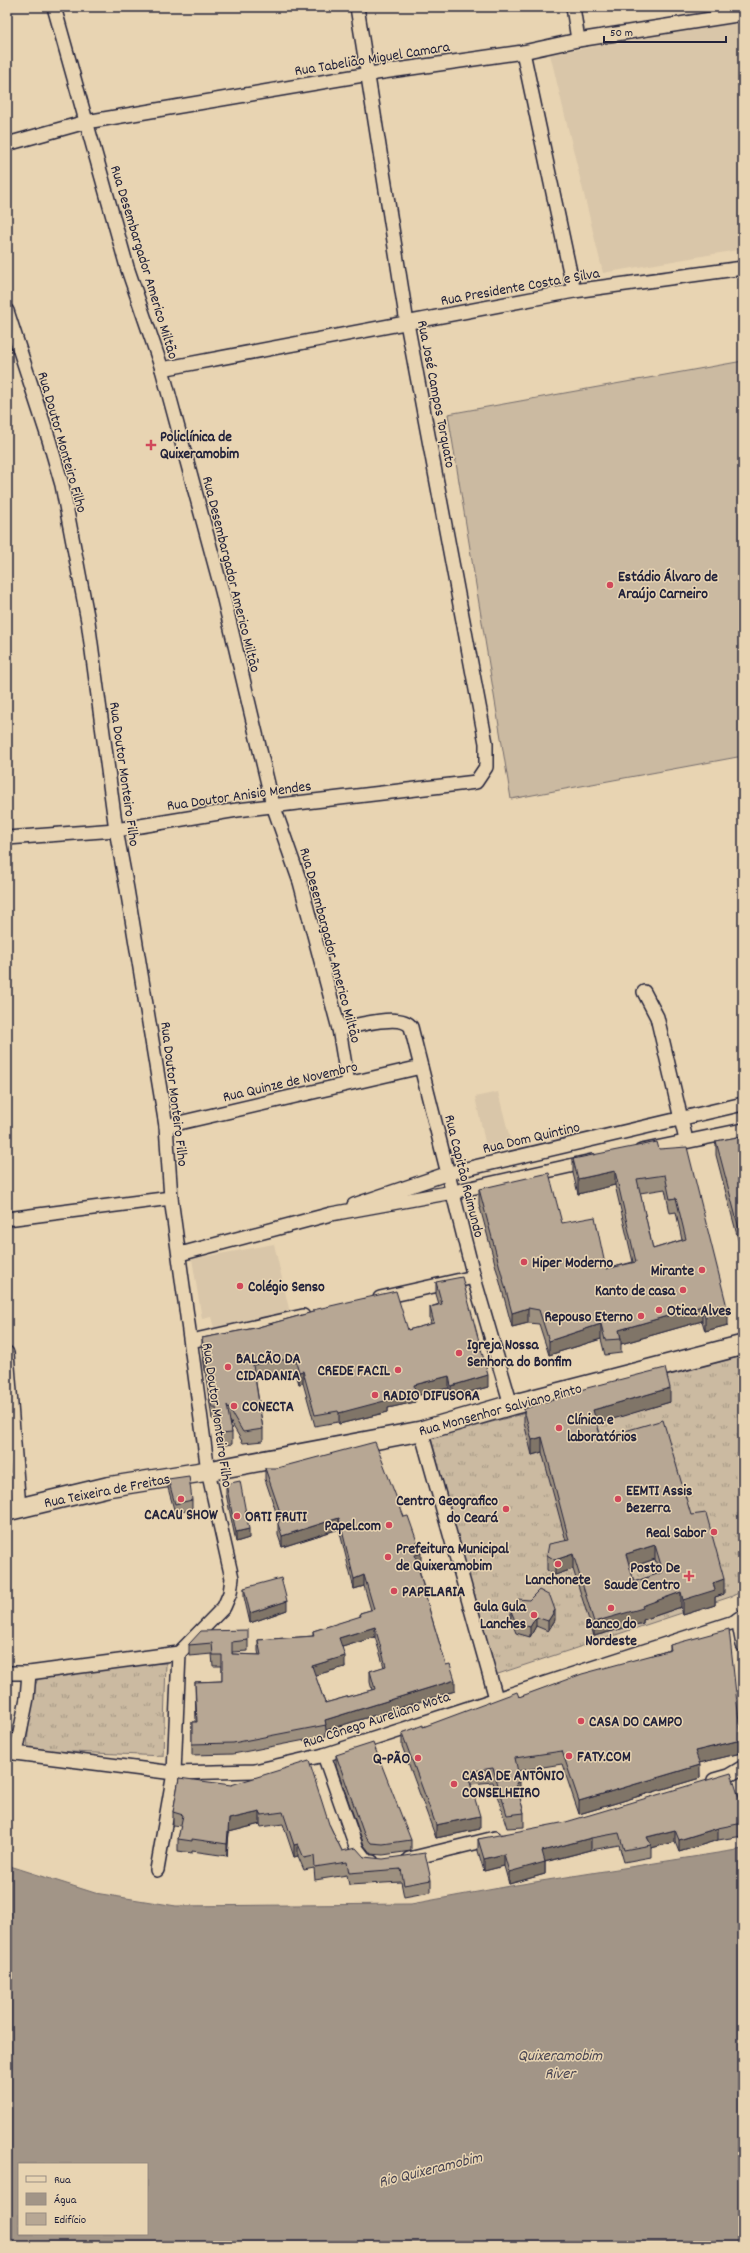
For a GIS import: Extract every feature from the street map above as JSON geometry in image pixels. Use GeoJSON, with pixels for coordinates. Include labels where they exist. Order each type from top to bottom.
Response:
{"type":"FeatureCollection","features":[{"type":"Feature","properties":{"kind":"street","name":"Rua Desembargador Americo Miltão"},"geometry":{"type":"LineString","coordinates":[[54,7],[127,267],[162,369],[222,591],[273,805],[300,882],[339,1029],[348,1083]]}},
{"type":"Feature","properties":{"kind":"street","name":"Rua José Campos Torquato"},"geometry":{"type":"LineString","coordinates":[[357,7],[369,74],[407,323],[486,744],[486,767],[476,782]]}},
{"type":"Feature","properties":{"kind":"street"},"geometry":{"type":"LineString","coordinates":[[573,7],[578,40]]}},
{"type":"Feature","properties":{"kind":"street","name":"Rua Tabelião Miguel Camara"},"geometry":{"type":"LineString","coordinates":[[7,144],[86,122],[369,74],[523,52],[578,40],[743,14]]}},
{"type":"Feature","properties":{"kind":"street"},"geometry":{"type":"LineString","coordinates":[[523,52],[574,291]]}},
{"type":"Feature","properties":{"kind":"street","name":"Rua Presidente Costa e Silva"},"geometry":{"type":"LineString","coordinates":[[162,369],[574,291],[743,268]]}},
{"type":"Feature","properties":{"kind":"street","name":"Rua Doutor Monteiro Filho"},"geometry":{"type":"LineString","coordinates":[[7,311],[62,485],[88,621],[116,830],[128,889],[166,1126],[171,1198],[180,1254],[208,1471],[232,1585],[224,1607],[179,1653]]}},
{"type":"Feature","properties":{"kind":"street","name":"Rua Doutor Anisio Mendes"},"geometry":{"type":"LineString","coordinates":[[7,838],[116,830],[273,805],[476,782]]}},
{"type":"Feature","properties":{"kind":"street"},"geometry":{"type":"LineString","coordinates":[[644,992],[657,1017],[682,1117],[686,1140]]}},
{"type":"Feature","properties":{"kind":"street","name":"Rua Capitão Raimundo"},"geometry":{"type":"LineString","coordinates":[[339,1029],[391,1019],[405,1021],[411,1027],[474,1277],[511,1405]]}},
{"type":"Feature","properties":{"kind":"street","name":"Rua Quinze de Novembro"},"geometry":{"type":"LineString","coordinates":[[166,1126],[421,1067]]}},
{"type":"Feature","properties":{"kind":"street","name":"Rua Dom Quintino"},"geometry":{"type":"LineString","coordinates":[[331,1214],[372,1197],[449,1173],[682,1117],[743,1104]]}},
{"type":"Feature","properties":{"kind":"street"},"geometry":{"type":"LineString","coordinates":[[632,1152],[686,1140],[743,1130]]}},
{"type":"Feature","properties":{"kind":"street","name":"Rua Dom Quintino"},"geometry":{"type":"LineString","coordinates":[[180,1254],[331,1214],[453,1192],[609,1158]]}},
{"type":"Feature","properties":{"kind":"street"},"geometry":{"type":"LineString","coordinates":[[7,1219],[171,1198]]}},
{"type":"Feature","properties":{"kind":"street"},"geometry":{"type":"LineString","coordinates":[[367,1301],[474,1277]]}},
{"type":"Feature","properties":{"kind":"street"},"geometry":{"type":"LineString","coordinates":[[191,1341],[314,1313]]}},
{"type":"Feature","properties":{"kind":"street","name":"Rua Monsenhor Salviano Pinto"},"geometry":{"type":"LineString","coordinates":[[208,1471],[421,1432],[511,1405],[743,1345]]}},
{"type":"Feature","properties":{"kind":"street"},"geometry":{"type":"LineString","coordinates":[[7,1353],[13,1510]]}},
{"type":"Feature","properties":{"kind":"street"},"geometry":{"type":"LineString","coordinates":[[421,1432],[496,1698]]}},
{"type":"Feature","properties":{"kind":"street","name":"Rua Teixeira de Freitas"},"geometry":{"type":"LineString","coordinates":[[13,1510],[107,1487],[208,1471]]}},
{"type":"Feature","properties":{"kind":"street"},"geometry":{"type":"LineString","coordinates":[[741,1618],[743,1645]]}},
{"type":"Feature","properties":{"kind":"street","name":"Rua Cônego Aureliano Mota"},"geometry":{"type":"LineString","coordinates":[[11,1753],[174,1773],[254,1771],[324,1755],[741,1618]]}},
{"type":"Feature","properties":{"kind":"street"},"geometry":{"type":"LineString","coordinates":[[7,1673],[29,1673],[179,1653],[174,1773],[157,1870]]}},
{"type":"Feature","properties":{"kind":"street"},"geometry":{"type":"LineString","coordinates":[[11,1753],[27,1698],[29,1673]]}},
{"type":"Feature","properties":{"kind":"street"},"geometry":{"type":"LineString","coordinates":[[324,1755],[352,1836],[362,1856],[367,1862],[384,1863]]}},
{"type":"Feature","properties":{"kind":"street"},"geometry":{"type":"LineString","coordinates":[[700,1785],[728,1776],[743,1767]]}},
{"type":"Feature","properties":{"kind":"street"},"geometry":{"type":"LineString","coordinates":[[397,1861],[495,1838],[507,1837]]}},
{"type":"Feature","properties":{"kind":"shaded area"},"geometry":{"type":"Polygon","coordinates":[[[743,22],[743,249],[603,273],[550,54],[743,22]]]}},
{"type":"Feature","properties":{"kind":"shaded area"},"geometry":{"type":"Polygon","coordinates":[[[498,1092],[512,1147],[487,1151],[475,1097],[498,1092]]]}},
{"type":"Feature","properties":{"kind":"shaded area","name":"Colégio Senso"},"geometry":{"type":"Polygon","coordinates":[[[274,1244],[290,1313],[214,1328],[211,1317],[202,1319],[192,1259],[274,1244]]]}},
{"type":"Feature","properties":{"kind":"green space","name":"Estádio Álvaro de Araújo Carneiro"},"geometry":{"type":"Polygon","coordinates":[[[743,361],[743,756],[511,799],[448,414],[743,361]]]}},
{"type":"Feature","properties":{"kind":"green space"},"geometry":{"type":"Polygon","coordinates":[[[743,1356],[743,1591],[730,1597],[495,1675],[431,1438],[743,1356]]]}},
{"type":"Feature","properties":{"kind":"green space"},"geometry":{"type":"Polygon","coordinates":[[[166,1663],[163,1756],[27,1750],[30,1696],[38,1679],[61,1669],[166,1663]]]}},
{"type":"Feature","properties":{"kind":"water","name":"Quixeramobim River"},"geometry":{"type":"Polygon","coordinates":[[[743,1849],[743,2246],[7,2246],[7,1865],[95,1893],[176,1906],[411,1904],[516,1885],[743,1849]]]}},
{"type":"Feature","properties":{"kind":"building"},"geometry":{"type":"Polygon","coordinates":[[[743,1136],[743,1244],[716,1141],[743,1136]]]}},
{"type":"Feature","properties":{"kind":"building"},"geometry":{"type":"Polygon","coordinates":[[[657,1142],[659,1149],[687,1147],[728,1311],[705,1317],[702,1306],[619,1330],[621,1339],[605,1340],[601,1324],[549,1341],[539,1310],[528,1308],[512,1313],[479,1189],[549,1173],[562,1223],[595,1217],[606,1269],[636,1262],[615,1171],[578,1179],[573,1159],[657,1142]],[[665,1175],[637,1179],[653,1249],[686,1239],[676,1198],[670,1199],[665,1175]]]}},
{"type":"Feature","properties":{"kind":"building"},"geometry":{"type":"Polygon","coordinates":[[[462,1277],[488,1375],[451,1386],[449,1376],[414,1385],[415,1391],[388,1397],[388,1400],[339,1413],[338,1411],[315,1415],[303,1371],[299,1372],[295,1358],[253,1365],[263,1429],[243,1432],[227,1405],[232,1433],[219,1434],[216,1407],[212,1407],[202,1338],[255,1328],[313,1312],[313,1310],[396,1291],[408,1330],[434,1323],[430,1307],[442,1304],[436,1282],[462,1277]]]}},
{"type":"Feature","properties":{"kind":"building"},"geometry":{"type":"Polygon","coordinates":[[[665,1368],[670,1388],[593,1410],[601,1438],[663,1420],[691,1515],[706,1513],[724,1579],[713,1583],[715,1590],[683,1600],[681,1592],[642,1606],[643,1608],[594,1622],[573,1554],[555,1560],[547,1555],[549,1544],[569,1540],[542,1437],[532,1440],[524,1409],[587,1388],[665,1368]],[[655,1545],[626,1554],[634,1582],[663,1572],[655,1545]]]}},
{"type":"Feature","properties":{"kind":"building"},"geometry":{"type":"Polygon","coordinates":[[[375,1442],[404,1517],[408,1516],[421,1553],[415,1555],[430,1612],[446,1665],[450,1664],[455,1680],[325,1720],[326,1725],[233,1743],[192,1744],[192,1722],[197,1722],[195,1682],[222,1681],[222,1655],[213,1655],[212,1643],[189,1645],[201,1631],[248,1630],[248,1640],[232,1642],[232,1654],[261,1655],[258,1640],[314,1636],[313,1631],[361,1616],[360,1613],[374,1609],[364,1575],[354,1579],[339,1518],[282,1536],[278,1524],[281,1515],[265,1468],[277,1468],[375,1442]],[[375,1627],[339,1638],[345,1656],[312,1666],[325,1703],[375,1689],[370,1671],[386,1666],[375,1627]]]}},
{"type":"Feature","properties":{"kind":"building"},"geometry":{"type":"Polygon","coordinates":[[[189,1476],[192,1500],[175,1504],[168,1479],[189,1476]]]}},
{"type":"Feature","properties":{"kind":"building","name":"ORTI FRUTI"},"geometry":{"type":"Polygon","coordinates":[[[240,1481],[249,1529],[236,1532],[226,1484],[240,1481]]]}},
{"type":"Feature","properties":{"kind":"building"},"geometry":{"type":"Polygon","coordinates":[[[281,1578],[287,1601],[250,1613],[244,1588],[281,1578]]]}},
{"type":"Feature","properties":{"kind":"building"},"geometry":{"type":"Polygon","coordinates":[[[539,1590],[550,1596],[555,1610],[548,1621],[536,1617],[530,1627],[516,1623],[511,1611],[518,1599],[529,1600],[539,1590]]]}},
{"type":"Feature","properties":{"kind":"building"},"geometry":{"type":"Polygon","coordinates":[[[729,1629],[741,1740],[695,1751],[700,1765],[579,1801],[562,1751],[515,1758],[520,1781],[516,1783],[524,1813],[507,1815],[493,1768],[467,1772],[480,1816],[436,1825],[402,1733],[423,1725],[423,1727],[517,1692],[519,1697],[582,1674],[671,1650],[670,1645],[729,1629]]]}},
{"type":"Feature","properties":{"kind":"building"},"geometry":{"type":"Polygon","coordinates":[[[373,1743],[411,1840],[383,1844],[371,1843],[364,1834],[336,1755],[373,1743]]]}},
{"type":"Feature","properties":{"kind":"building"},"geometry":{"type":"Polygon","coordinates":[[[309,1761],[329,1824],[342,1851],[356,1848],[364,1857],[383,1859],[425,1853],[431,1880],[404,1885],[401,1869],[349,1873],[347,1862],[315,1867],[314,1856],[304,1858],[298,1844],[294,1845],[283,1812],[261,1815],[260,1812],[229,1819],[227,1844],[192,1839],[192,1841],[178,1839],[183,1815],[173,1812],[179,1778],[231,1785],[309,1761]]]}},
{"type":"Feature","properties":{"kind":"building"},"geometry":{"type":"Polygon","coordinates":[[[731,1773],[743,1810],[743,1823],[718,1828],[679,1840],[675,1830],[647,1837],[651,1845],[624,1850],[619,1833],[591,1838],[542,1851],[545,1862],[509,1872],[504,1854],[484,1859],[478,1839],[566,1822],[731,1773]]]}},
{"type":"Feature","properties":{"kind":"place","name":"Policlínica de Quixeramobim"},"geometry":{"type":"Point","coordinates":[151,445]}},
{"type":"Feature","properties":{"kind":"place","name":"Estádio Álvaro de Araújo Carneiro"},"geometry":{"type":"Point","coordinates":[610,585]}},
{"type":"Feature","properties":{"kind":"place","name":"Hiper Moderno"},"geometry":{"type":"Point","coordinates":[524,1262]}},
{"type":"Feature","properties":{"kind":"place","name":"Mirante"},"geometry":{"type":"Point","coordinates":[702,1270]}},
{"type":"Feature","properties":{"kind":"place","name":"Colégio Senso"},"geometry":{"type":"Point","coordinates":[240,1286]}},
{"type":"Feature","properties":{"kind":"place","name":"Kanto de casa"},"geometry":{"type":"Point","coordinates":[683,1290]}},
{"type":"Feature","properties":{"kind":"place","name":"Otica Alves"},"geometry":{"type":"Point","coordinates":[659,1310]}},
{"type":"Feature","properties":{"kind":"place","name":"Repouso Eterno"},"geometry":{"type":"Point","coordinates":[641,1316]}},
{"type":"Feature","properties":{"kind":"place","name":"Igreja Nossa Senhora do Bonfim"},"geometry":{"type":"Point","coordinates":[459,1353]}},
{"type":"Feature","properties":{"kind":"place","name":"BALCÃO DA CIDADANIA"},"geometry":{"type":"Point","coordinates":[228,1367]}},
{"type":"Feature","properties":{"kind":"place","name":"CREDE FACIL"},"geometry":{"type":"Point","coordinates":[398,1370]}},
{"type":"Feature","properties":{"kind":"place","name":"RADIO DIFUSORA"},"geometry":{"type":"Point","coordinates":[375,1395]}},
{"type":"Feature","properties":{"kind":"place","name":"CONECTA"},"geometry":{"type":"Point","coordinates":[234,1406]}},
{"type":"Feature","properties":{"kind":"place","name":"Clínica e laboratórios"},"geometry":{"type":"Point","coordinates":[559,1428]}},
{"type":"Feature","properties":{"kind":"place","name":"CACAU SHOW"},"geometry":{"type":"Point","coordinates":[181,1499]}},
{"type":"Feature","properties":{"kind":"place","name":"EEMTI Assis Bezerra"},"geometry":{"type":"Point","coordinates":[618,1499]}},
{"type":"Feature","properties":{"kind":"place","name":"Centro Geografico do Ceará"},"geometry":{"type":"Point","coordinates":[506,1509]}},
{"type":"Feature","properties":{"kind":"place","name":"ORTI FRUTI"},"geometry":{"type":"Point","coordinates":[237,1516]}},
{"type":"Feature","properties":{"kind":"place","name":"Papel.com"},"geometry":{"type":"Point","coordinates":[389,1525]}},
{"type":"Feature","properties":{"kind":"place","name":"Real Sabor"},"geometry":{"type":"Point","coordinates":[714,1532]}},
{"type":"Feature","properties":{"kind":"place","name":"Prefeitura Municipal de Quixeramobim"},"geometry":{"type":"Point","coordinates":[388,1557]}},
{"type":"Feature","properties":{"kind":"place","name":"Lanchonete"},"geometry":{"type":"Point","coordinates":[558,1564]}},
{"type":"Feature","properties":{"kind":"place","name":"Posto De Saude Centro"},"geometry":{"type":"Point","coordinates":[689,1576]}},
{"type":"Feature","properties":{"kind":"place","name":"PAPELARIA"},"geometry":{"type":"Point","coordinates":[394,1591]}},
{"type":"Feature","properties":{"kind":"place","name":"Banco do Nordeste"},"geometry":{"type":"Point","coordinates":[611,1608]}},
{"type":"Feature","properties":{"kind":"place","name":"Gula Gula Lanches"},"geometry":{"type":"Point","coordinates":[534,1615]}},
{"type":"Feature","properties":{"kind":"place","name":"CASA DO CAMPO"},"geometry":{"type":"Point","coordinates":[581,1721]}},
{"type":"Feature","properties":{"kind":"place","name":"FATY.COM"},"geometry":{"type":"Point","coordinates":[569,1756]}},
{"type":"Feature","properties":{"kind":"place","name":"Q-PÃO"},"geometry":{"type":"Point","coordinates":[418,1758]}},
{"type":"Feature","properties":{"kind":"place","name":"CASA DE ANTÔNIO CONSELHEIRO"},"geometry":{"type":"Point","coordinates":[454,1784]}},
{"type":"Feature","properties":{"kind":"water label","name":"Rio Quixeramobim"},"geometry":{"type":"Point","coordinates":[430,2168]}}]}
